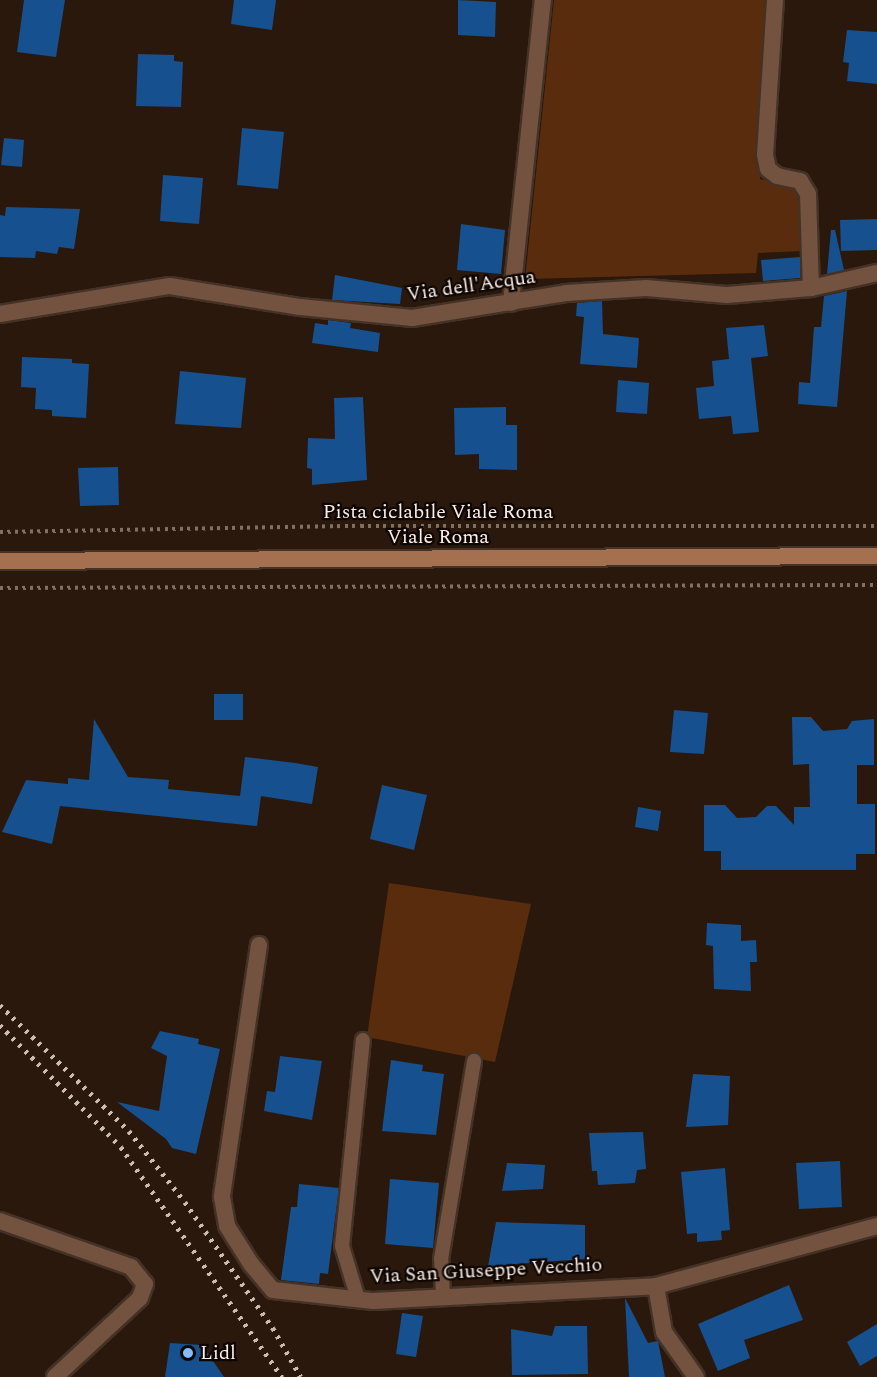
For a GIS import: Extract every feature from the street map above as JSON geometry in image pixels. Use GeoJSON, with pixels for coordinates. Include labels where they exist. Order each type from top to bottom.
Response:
{"type":"FeatureCollection","features":[{"type":"Feature","properties":{"kind":"main road","name":"Viale Roma"},"geometry":{"type":"LineString","coordinates":[[0,561],[877,556]]}},
{"type":"Feature","properties":{"kind":"street"},"geometry":{"type":"LineString","coordinates":[[511,303],[543,0]]}},
{"type":"Feature","properties":{"kind":"street"},"geometry":{"type":"LineString","coordinates":[[776,0],[765,155],[768,169],[777,176],[800,181],[808,194],[811,288]]}},
{"type":"Feature","properties":{"kind":"street","name":"Via dell'Acqua"},"geometry":{"type":"LineString","coordinates":[[0,314],[170,286],[300,307],[412,318],[566,293],[646,288],[727,295],[811,288],[877,273]]}},
{"type":"Feature","properties":{"kind":"street","name":"Via San Giuseppe Vecchio"},"geometry":{"type":"LineString","coordinates":[[259,945],[222,1197],[227,1226],[250,1264],[273,1290],[358,1299],[656,1286],[877,1226]]}},
{"type":"Feature","properties":{"kind":"street"},"geometry":{"type":"LineString","coordinates":[[0,1221],[131,1267],[145,1284],[140,1298],[55,1377]]}},
{"type":"Feature","properties":{"kind":"street"},"geometry":{"type":"LineString","coordinates":[[656,1286],[664,1332],[696,1377]]}},
{"type":"Feature","properties":{"kind":"lane"},"geometry":{"type":"LineString","coordinates":[[358,1299],[342,1246],[363,1040]]}},
{"type":"Feature","properties":{"kind":"lane"},"geometry":{"type":"LineString","coordinates":[[443,1295],[441,1259],[474,1061]]}},
{"type":"Feature","properties":{"kind":"path","name":"Pista ciclabile Viale Roma"},"geometry":{"type":"LineString","coordinates":[[0,532],[361,526],[877,526]]}},
{"type":"Feature","properties":{"kind":"path"},"geometry":{"type":"LineString","coordinates":[[0,588],[877,585]]}},
{"type":"Feature","properties":{"kind":"shaded area"},"geometry":{"type":"Polygon","coordinates":[[[554,0],[770,0],[760,179],[803,191],[803,251],[758,253],[756,273],[525,279],[554,0]]]}},
{"type":"Feature","properties":{"kind":"shaded area"},"geometry":{"type":"Polygon","coordinates":[[[389,883],[531,904],[495,1062],[367,1037],[389,883]]]}},
{"type":"Feature","properties":{"kind":"building"},"geometry":{"type":"Polygon","coordinates":[[[24,0],[65,0],[56,57],[17,52],[24,0]]]}},
{"type":"Feature","properties":{"kind":"building"},"geometry":{"type":"Polygon","coordinates":[[[234,0],[276,0],[272,30],[231,24],[234,0]]]}},
{"type":"Feature","properties":{"kind":"building"},"geometry":{"type":"Polygon","coordinates":[[[458,0],[496,2],[495,37],[458,35],[458,0]]]}},
{"type":"Feature","properties":{"kind":"building"},"geometry":{"type":"Polygon","coordinates":[[[847,30],[877,32],[877,84],[847,81],[849,63],[843,62],[847,30]]]}},
{"type":"Feature","properties":{"kind":"building"},"geometry":{"type":"Polygon","coordinates":[[[138,54],[174,55],[174,61],[183,62],[181,107],[136,106],[138,54]]]}},
{"type":"Feature","properties":{"kind":"building"},"geometry":{"type":"Polygon","coordinates":[[[242,128],[284,132],[278,189],[237,185],[242,128]]]}},
{"type":"Feature","properties":{"kind":"building"},"geometry":{"type":"Polygon","coordinates":[[[4,138],[24,140],[22,167],[1,165],[4,138]]]}},
{"type":"Feature","properties":{"kind":"building"},"geometry":{"type":"Polygon","coordinates":[[[163,175],[203,178],[199,224],[160,221],[163,175]]]}},
{"type":"Feature","properties":{"kind":"building"},"geometry":{"type":"Polygon","coordinates":[[[6,207],[80,209],[74,249],[59,247],[57,254],[36,251],[35,258],[0,257],[0,215],[5,216],[6,207]]]}},
{"type":"Feature","properties":{"kind":"building"},"geometry":{"type":"Polygon","coordinates":[[[877,219],[877,250],[841,251],[840,220],[877,219]]]}},
{"type":"Feature","properties":{"kind":"building"},"geometry":{"type":"Polygon","coordinates":[[[461,224],[505,230],[501,274],[457,270],[461,224]]]}},
{"type":"Feature","properties":{"kind":"building"},"geometry":{"type":"Polygon","coordinates":[[[831,230],[835,230],[844,270],[827,274],[831,230]]]}},
{"type":"Feature","properties":{"kind":"building"},"geometry":{"type":"Polygon","coordinates":[[[800,257],[800,278],[763,281],[761,260],[800,257]]]}},
{"type":"Feature","properties":{"kind":"building"},"geometry":{"type":"Polygon","coordinates":[[[335,275],[402,288],[400,304],[332,300],[335,275]]]}},
{"type":"Feature","properties":{"kind":"building"},"geometry":{"type":"Polygon","coordinates":[[[847,291],[837,407],[798,404],[799,382],[810,383],[814,327],[821,327],[824,296],[847,291]]]}},
{"type":"Feature","properties":{"kind":"building"},"geometry":{"type":"Polygon","coordinates":[[[602,301],[603,334],[639,338],[637,368],[580,364],[584,317],[576,316],[577,303],[602,301]]]}},
{"type":"Feature","properties":{"kind":"building"},"geometry":{"type":"Polygon","coordinates":[[[328,320],[351,323],[350,328],[380,333],[378,352],[312,343],[315,323],[328,325],[328,320]]]}},
{"type":"Feature","properties":{"kind":"building"},"geometry":{"type":"Polygon","coordinates":[[[764,325],[768,356],[751,358],[759,432],[733,434],[731,416],[699,419],[696,388],[714,386],[712,361],[729,359],[726,328],[764,325]]]}},
{"type":"Feature","properties":{"kind":"building"},"geometry":{"type":"Polygon","coordinates":[[[22,357],[72,359],[72,363],[89,364],[86,418],[52,416],[52,410],[35,409],[36,388],[21,387],[22,357]]]}},
{"type":"Feature","properties":{"kind":"building"},"geometry":{"type":"Polygon","coordinates":[[[180,371],[246,378],[241,428],[175,424],[180,371]]]}},
{"type":"Feature","properties":{"kind":"building"},"geometry":{"type":"Polygon","coordinates":[[[618,380],[649,383],[647,414],[616,412],[618,380]]]}},
{"type":"Feature","properties":{"kind":"building"},"geometry":{"type":"Polygon","coordinates":[[[363,397],[367,480],[312,485],[312,469],[307,468],[308,438],[335,439],[334,398],[363,397]]]}},
{"type":"Feature","properties":{"kind":"building"},"geometry":{"type":"Polygon","coordinates":[[[506,407],[506,425],[517,425],[517,470],[479,469],[479,454],[455,455],[454,408],[506,407]]]}},
{"type":"Feature","properties":{"kind":"building"},"geometry":{"type":"Polygon","coordinates":[[[118,467],[119,505],[80,506],[78,468],[118,467]]]}},
{"type":"Feature","properties":{"kind":"building"},"geometry":{"type":"Polygon","coordinates":[[[214,694],[243,694],[243,720],[214,720],[214,694]]]}},
{"type":"Feature","properties":{"kind":"building"},"geometry":{"type":"Polygon","coordinates":[[[674,710],[708,713],[704,754],[670,752],[674,710]]]}},
{"type":"Feature","properties":{"kind":"building"},"geometry":{"type":"Polygon","coordinates":[[[792,717],[811,717],[823,731],[847,729],[852,721],[874,719],[874,765],[857,765],[857,804],[875,804],[875,854],[856,854],[856,870],[721,870],[721,851],[704,851],[704,805],[725,805],[737,818],[756,817],[767,806],[776,806],[794,825],[794,807],[810,807],[809,764],[793,765],[792,717]]]}},
{"type":"Feature","properties":{"kind":"building"},"geometry":{"type":"Polygon","coordinates":[[[94,719],[128,777],[169,780],[168,789],[240,796],[245,757],[295,763],[318,767],[312,804],[261,796],[257,826],[60,806],[52,844],[2,832],[26,780],[68,784],[68,778],[89,780],[94,719]]]}},
{"type":"Feature","properties":{"kind":"building"},"geometry":{"type":"Polygon","coordinates":[[[382,785],[427,795],[414,850],[370,839],[382,785]]]}},
{"type":"Feature","properties":{"kind":"building"},"geometry":{"type":"Polygon","coordinates":[[[638,807],[661,811],[658,831],[635,827],[638,807]]]}},
{"type":"Feature","properties":{"kind":"building"},"geometry":{"type":"Polygon","coordinates":[[[707,923],[741,925],[741,941],[756,940],[757,962],[750,962],[751,991],[714,989],[713,946],[706,945],[707,923]]]}},
{"type":"Feature","properties":{"kind":"building"},"geometry":{"type":"Polygon","coordinates":[[[160,1031],[199,1039],[198,1044],[220,1049],[196,1154],[172,1148],[166,1139],[117,1102],[159,1111],[167,1056],[151,1048],[160,1031]]]}},
{"type":"Feature","properties":{"kind":"building"},"geometry":{"type":"Polygon","coordinates":[[[280,1056],[322,1061],[312,1120],[264,1111],[267,1091],[275,1092],[280,1056]]]}},
{"type":"Feature","properties":{"kind":"building"},"geometry":{"type":"Polygon","coordinates":[[[391,1060],[423,1065],[422,1071],[444,1074],[436,1135],[382,1131],[391,1060]]]}},
{"type":"Feature","properties":{"kind":"building"},"geometry":{"type":"Polygon","coordinates":[[[693,1074],[730,1076],[728,1125],[686,1127],[693,1074]]]}},
{"type":"Feature","properties":{"kind":"building"},"geometry":{"type":"Polygon","coordinates":[[[643,1132],[646,1169],[637,1170],[635,1183],[598,1185],[597,1171],[592,1171],[589,1133],[643,1132]]]}},
{"type":"Feature","properties":{"kind":"building"},"geometry":{"type":"Polygon","coordinates":[[[840,1161],[842,1207],[799,1209],[796,1163],[840,1161]]]}},
{"type":"Feature","properties":{"kind":"building"},"geometry":{"type":"Polygon","coordinates":[[[507,1163],[545,1165],[543,1189],[502,1191],[507,1163]]]}},
{"type":"Feature","properties":{"kind":"building"},"geometry":{"type":"Polygon","coordinates":[[[725,1168],[730,1230],[721,1231],[722,1240],[697,1242],[697,1233],[687,1234],[681,1172],[725,1168]]]}},
{"type":"Feature","properties":{"kind":"building"},"geometry":{"type":"Polygon","coordinates":[[[390,1179],[439,1183],[433,1248],[385,1244],[390,1179]]]}},
{"type":"Feature","properties":{"kind":"building"},"geometry":{"type":"Polygon","coordinates":[[[299,1184],[339,1188],[328,1274],[320,1273],[319,1284],[281,1280],[291,1207],[297,1207],[299,1184]]]}},
{"type":"Feature","properties":{"kind":"building"},"geometry":{"type":"Polygon","coordinates":[[[496,1222],[585,1225],[585,1259],[488,1266],[496,1222]]]}},
{"type":"Feature","properties":{"kind":"building"},"geometry":{"type":"Polygon","coordinates":[[[789,1285],[803,1320],[744,1340],[750,1358],[718,1371],[698,1324],[789,1285]]]}},
{"type":"Feature","properties":{"kind":"building"},"geometry":{"type":"Polygon","coordinates":[[[625,1298],[648,1343],[658,1341],[665,1377],[629,1377],[625,1298]]]}},
{"type":"Feature","properties":{"kind":"building"},"geometry":{"type":"Polygon","coordinates":[[[402,1313],[423,1316],[416,1357],[396,1354],[402,1313]]]}},
{"type":"Feature","properties":{"kind":"building"},"geometry":{"type":"Polygon","coordinates":[[[877,1324],[877,1356],[860,1366],[847,1342],[877,1324]]]}},
{"type":"Feature","properties":{"kind":"building"},"geometry":{"type":"Polygon","coordinates":[[[555,1326],[587,1326],[588,1374],[512,1375],[511,1329],[552,1336],[555,1326]]]}},
{"type":"Feature","properties":{"kind":"building","name":"Lidl"},"geometry":{"type":"Polygon","coordinates":[[[170,1343],[202,1345],[224,1377],[165,1377],[170,1343]]]}},
{"type":"Feature","properties":{"kind":"railway"},"geometry":{"type":"LineString","coordinates":[[0,1005],[129,1131],[185,1202],[273,1328],[301,1377]]}},
{"type":"Feature","properties":{"kind":"railway"},"geometry":{"type":"LineString","coordinates":[[0,1025],[121,1147],[282,1377]]}},
{"type":"Feature","properties":{"kind":"place","name":"Lidl"},"geometry":{"type":"Point","coordinates":[188,1353]}}]}
